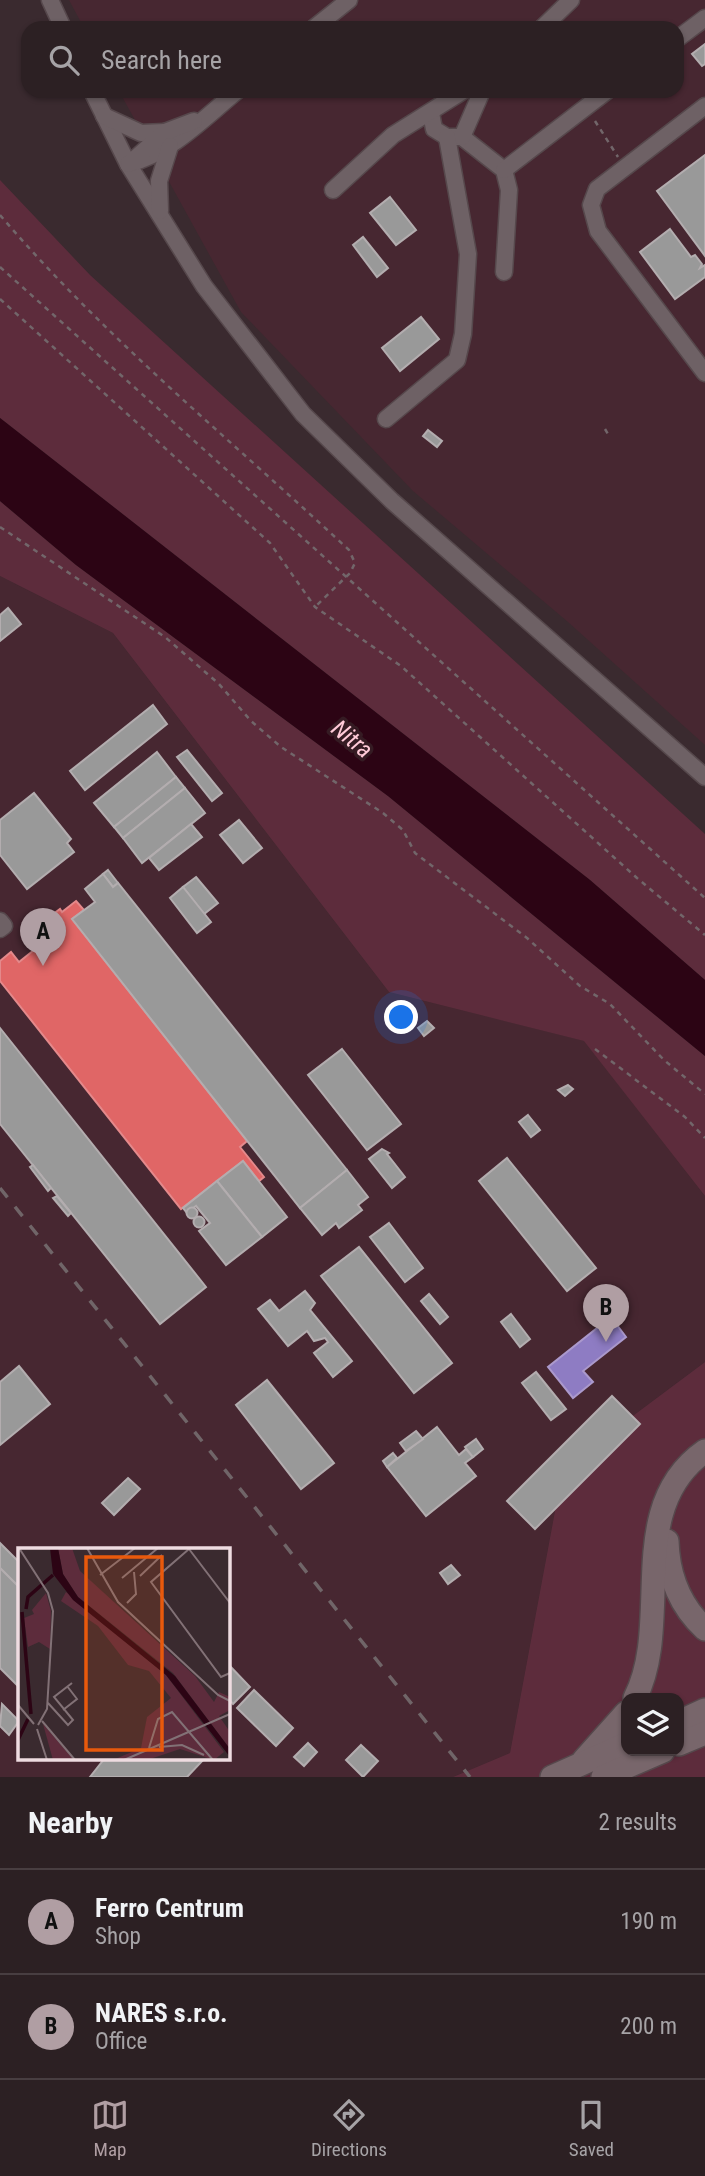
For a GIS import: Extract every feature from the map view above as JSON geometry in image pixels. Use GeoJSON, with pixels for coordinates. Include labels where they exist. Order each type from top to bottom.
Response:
{"type":"FeatureCollection","features":[{"type":"Feature","properties":{"kind":"highway"},"geometry":{"type":"LineString","coordinates":[[638,1693],[643,1683],[649,1647],[662,1511],[684,1470],[705,1451]]}},
{"type":"Feature","properties":{"kind":"highway"},"geometry":{"type":"LineString","coordinates":[[705,1461],[678,1495],[667,1536],[668,1562],[675,1586],[687,1609],[705,1629]]}},
{"type":"Feature","properties":{"kind":"highway"},"geometry":{"type":"LineString","coordinates":[[684,1720],[705,1710]]}},
{"type":"Feature","properties":{"kind":"highway"},"geometry":{"type":"LineString","coordinates":[[565,1771],[621,1718]]}},
{"type":"Feature","properties":{"kind":"highway"},"geometry":{"type":"LineString","coordinates":[[684,1743],[705,1733]]}},
{"type":"Feature","properties":{"kind":"highway"},"geometry":{"type":"LineString","coordinates":[[684,1745],[705,1743]]}},
{"type":"Feature","properties":{"kind":"highway"},"geometry":{"type":"LineString","coordinates":[[565,1771],[621,1746]]}},
{"type":"Feature","properties":{"kind":"highway"},"geometry":{"type":"LineString","coordinates":[[603,1777],[651,1756]]}},
{"type":"Feature","properties":{"kind":"street"},"geometry":{"type":"LineString","coordinates":[[50,0],[60,21]]}},
{"type":"Feature","properties":{"kind":"street"},"geometry":{"type":"LineString","coordinates":[[323,21],[349,0]]}},
{"type":"Feature","properties":{"kind":"street"},"geometry":{"type":"LineString","coordinates":[[549,21],[571,0]]}},
{"type":"Feature","properties":{"kind":"street"},"geometry":{"type":"LineString","coordinates":[[684,34],[705,18]]}},
{"type":"Feature","properties":{"kind":"street"},"geometry":{"type":"LineString","coordinates":[[95,98],[128,164],[204,286],[303,414],[392,500],[705,777]]}},
{"type":"Feature","properties":{"kind":"street"},"geometry":{"type":"LineString","coordinates":[[128,164],[151,158],[167,139],[206,117],[229,98]]}},
{"type":"Feature","properties":{"kind":"street"},"geometry":{"type":"LineString","coordinates":[[333,190],[393,135],[453,98]]}},
{"type":"Feature","properties":{"kind":"street"},"geometry":{"type":"LineString","coordinates":[[386,419],[457,360],[463,334],[468,254],[455,137],[478,98]]}},
{"type":"Feature","properties":{"kind":"street"},"geometry":{"type":"LineString","coordinates":[[504,170],[598,98]]}},
{"type":"Feature","properties":{"kind":"street"},"geometry":{"type":"LineString","coordinates":[[705,106],[597,189],[591,205],[598,230],[705,373]]}},
{"type":"Feature","properties":{"kind":"street"},"geometry":{"type":"LineString","coordinates":[[431,113],[434,129],[455,137],[504,170],[509,190],[504,272]]}},
{"type":"Feature","properties":{"kind":"street"},"geometry":{"type":"LineString","coordinates":[[104,116],[141,133],[167,139]]}},
{"type":"Feature","properties":{"kind":"street"},"geometry":{"type":"LineString","coordinates":[[160,214],[159,181],[167,139]]}},
{"type":"Feature","properties":{"kind":"street"},"geometry":{"type":"LineString","coordinates":[[0,921],[4,926],[0,929]]}},
{"type":"Feature","properties":{"kind":"path"},"geometry":{"type":"LineString","coordinates":[[595,121],[624,167]]}},
{"type":"Feature","properties":{"kind":"path"},"geometry":{"type":"LineString","coordinates":[[0,215],[88,312],[140,362],[349,550],[355,563],[315,607]]}},
{"type":"Feature","properties":{"kind":"path"},"geometry":{"type":"LineString","coordinates":[[0,267],[705,898]]}},
{"type":"Feature","properties":{"kind":"path"},"geometry":{"type":"LineString","coordinates":[[0,299],[270,543],[315,607],[401,666],[637,878],[705,935]]}},
{"type":"Feature","properties":{"kind":"path"},"geometry":{"type":"LineString","coordinates":[[604,429],[608,433]]}},
{"type":"Feature","properties":{"kind":"path"},"geometry":{"type":"LineString","coordinates":[[0,527],[165,637],[219,684],[251,721],[281,747],[383,813],[403,830],[415,853],[527,938],[580,986],[610,1004],[664,1060],[705,1094]]}},
{"type":"Feature","properties":{"kind":"path"},"geometry":{"type":"LineString","coordinates":[[595,1049],[685,1117],[705,1138]]}},
{"type":"Feature","properties":{"kind":"shaded area"},"geometry":{"type":"Polygon","coordinates":[[[69,0],[705,0],[705,745],[568,622],[413,491],[241,312],[123,98],[684,98],[684,21],[80,21],[69,0]]]}},
{"type":"Feature","properties":{"kind":"shaded area"},"geometry":{"type":"Polygon","coordinates":[[[0,180],[90,275],[705,834],[705,980],[590,880],[0,418],[0,180]]]}},
{"type":"Feature","properties":{"kind":"shaded area"},"geometry":{"type":"Polygon","coordinates":[[[0,501],[76,565],[388,796],[705,1056],[705,1196],[584,1041],[389,992],[113,633],[0,576],[0,501]]]}},
{"type":"Feature","properties":{"kind":"shaded area"},"geometry":{"type":"Polygon","coordinates":[[[0,576],[113,633],[389,992],[585,1041],[705,1196],[705,1362],[563,1468],[510,1753],[453,1777],[0,1777],[0,576]]]}},
{"type":"Feature","properties":{"kind":"shaded area"},"geometry":{"type":"Polygon","coordinates":[[[705,1362],[705,1777],[453,1777],[510,1753],[563,1468],[705,1362]]]}},
{"type":"Feature","properties":{"kind":"water","name":"Nitra"},"geometry":{"type":"Polygon","coordinates":[[[0,418],[590,880],[705,980],[705,1056],[388,796],[76,565],[0,501],[0,418]]]}},
{"type":"Feature","properties":{"kind":"building: Shops"},"geometry":{"type":"Polygon","coordinates":[[[76,901],[84,910],[72,919],[247,1141],[240,1147],[264,1177],[259,1181],[243,1161],[181,1209],[0,981],[0,961],[11,952],[19,962],[39,946],[31,937],[58,915],[56,912],[60,909],[62,912],[76,901]]]}},
{"type":"Feature","properties":{"kind":"building: Offices"},"geometry":{"type":"Polygon","coordinates":[[[611,1317],[626,1337],[583,1371],[593,1382],[573,1398],[548,1367],[611,1317]]]}},
{"type":"Feature","properties":{"kind":"building: Industry"},"geometry":{"type":"Polygon","coordinates":[[[705,44],[705,64],[702,66],[692,54],[705,44]]]}},
{"type":"Feature","properties":{"kind":"building: Industry"},"geometry":{"type":"Polygon","coordinates":[[[705,155],[705,256],[657,191],[705,155]]]}},
{"type":"Feature","properties":{"kind":"building: Industry"},"geometry":{"type":"Polygon","coordinates":[[[390,197],[416,230],[396,245],[370,213],[390,197]]]}},
{"type":"Feature","properties":{"kind":"building: Industry"},"geometry":{"type":"Polygon","coordinates":[[[670,229],[691,257],[695,255],[702,264],[700,268],[705,265],[705,277],[675,299],[640,252],[670,229]]]}},
{"type":"Feature","properties":{"kind":"building: Industry"},"geometry":{"type":"Polygon","coordinates":[[[363,237],[388,268],[377,277],[353,245],[363,237]]]}},
{"type":"Feature","properties":{"kind":"building: Industry"},"geometry":{"type":"Polygon","coordinates":[[[421,317],[439,339],[400,371],[382,348],[421,317]]]}},
{"type":"Feature","properties":{"kind":"building: Industry"},"geometry":{"type":"Polygon","coordinates":[[[428,430],[442,441],[437,447],[423,436],[428,430]]]}},
{"type":"Feature","properties":{"kind":"building: Industry"},"geometry":{"type":"Polygon","coordinates":[[[8,608],[21,624],[0,641],[0,615],[8,608]]]}},
{"type":"Feature","properties":{"kind":"building: Industry"},"geometry":{"type":"Polygon","coordinates":[[[153,705],[167,724],[85,790],[70,771],[153,705]]]}},
{"type":"Feature","properties":{"kind":"building: Industry"},"geometry":{"type":"Polygon","coordinates":[[[187,750],[222,793],[212,801],[177,757],[187,750]]]}},
{"type":"Feature","properties":{"kind":"building: Industry"},"geometry":{"type":"Polygon","coordinates":[[[157,752],[176,777],[114,827],[94,803],[157,752]]]}},
{"type":"Feature","properties":{"kind":"building: Industry"},"geometry":{"type":"Polygon","coordinates":[[[176,777],[185,788],[123,838],[114,827],[176,777]]]}},
{"type":"Feature","properties":{"kind":"building: Industry"},"geometry":{"type":"Polygon","coordinates":[[[185,788],[205,813],[142,863],[123,838],[185,788]]]}},
{"type":"Feature","properties":{"kind":"building: Industry"},"geometry":{"type":"Polygon","coordinates":[[[34,793],[71,839],[67,843],[74,852],[27,889],[0,855],[0,820],[34,793]]]}},
{"type":"Feature","properties":{"kind":"building: Industry"},"geometry":{"type":"Polygon","coordinates":[[[239,820],[262,848],[243,863],[220,835],[239,820]]]}},
{"type":"Feature","properties":{"kind":"building: Industry"},"geometry":{"type":"Polygon","coordinates":[[[191,824],[202,837],[159,870],[149,858],[191,824]]]}},
{"type":"Feature","properties":{"kind":"building: Industry"},"geometry":{"type":"Polygon","coordinates":[[[108,870],[118,883],[113,887],[103,874],[108,870]]]}},
{"type":"Feature","properties":{"kind":"building: Industry"},"geometry":{"type":"Polygon","coordinates":[[[103,874],[113,887],[118,883],[347,1170],[300,1208],[72,919],[95,902],[85,889],[103,874]]]}},
{"type":"Feature","properties":{"kind":"building: Industry"},"geometry":{"type":"Polygon","coordinates":[[[196,877],[218,903],[204,914],[183,887],[196,877]]]}},
{"type":"Feature","properties":{"kind":"building: Industry"},"geometry":{"type":"Polygon","coordinates":[[[183,887],[211,922],[197,933],[170,898],[183,887]]]}},
{"type":"Feature","properties":{"kind":"building: Industry"},"geometry":{"type":"Polygon","coordinates":[[[427,1021],[434,1028],[424,1036],[418,1028],[427,1021]]]}},
{"type":"Feature","properties":{"kind":"building: Industry"},"geometry":{"type":"Polygon","coordinates":[[[0,1028],[206,1287],[160,1324],[0,1124],[0,1028]]]}},
{"type":"Feature","properties":{"kind":"building: Industry"},"geometry":{"type":"Polygon","coordinates":[[[342,1049],[401,1124],[367,1150],[308,1075],[342,1049]]]}},
{"type":"Feature","properties":{"kind":"building: Industry"},"geometry":{"type":"Polygon","coordinates":[[[568,1085],[573,1089],[565,1096],[558,1090],[568,1085]]]}},
{"type":"Feature","properties":{"kind":"building: Industry"},"geometry":{"type":"Polygon","coordinates":[[[528,1115],[540,1130],[531,1137],[519,1122],[528,1115]]]}},
{"type":"Feature","properties":{"kind":"building: Industry"},"geometry":{"type":"Polygon","coordinates":[[[382,1149],[389,1153],[387,1154],[405,1177],[392,1188],[369,1159],[382,1149]]]}},
{"type":"Feature","properties":{"kind":"building: Industry"},"geometry":{"type":"Polygon","coordinates":[[[507,1158],[596,1268],[567,1291],[479,1181],[507,1158]]]}},
{"type":"Feature","properties":{"kind":"building: Industry"},"geometry":{"type":"Polygon","coordinates":[[[243,1161],[287,1217],[262,1237],[217,1181],[243,1161]]]}},
{"type":"Feature","properties":{"kind":"building: Industry"},"geometry":{"type":"Polygon","coordinates":[[[33,1165],[51,1188],[48,1191],[30,1167],[33,1165]]]}},
{"type":"Feature","properties":{"kind":"building: Industry"},"geometry":{"type":"Polygon","coordinates":[[[347,1170],[368,1197],[358,1205],[362,1210],[339,1228],[336,1223],[322,1235],[300,1208],[347,1170]]]}},
{"type":"Feature","properties":{"kind":"building: Industry"},"geometry":{"type":"Polygon","coordinates":[[[217,1181],[262,1237],[226,1265],[199,1231],[210,1223],[196,1206],[187,1213],[183,1208],[217,1181]]]}},
{"type":"Feature","properties":{"kind":"building: Industry"},"geometry":{"type":"Polygon","coordinates":[[[57,1196],[71,1213],[68,1216],[53,1198],[57,1196]]]}},
{"type":"Feature","properties":{"kind":"building: Industry"},"geometry":{"type":"Polygon","coordinates":[[[192,1207],[198,1213],[192,1219],[186,1213],[192,1207]]]}},
{"type":"Feature","properties":{"kind":"building: Industry"},"geometry":{"type":"Polygon","coordinates":[[[199,1216],[205,1222],[199,1228],[193,1222],[199,1216]]]}},
{"type":"Feature","properties":{"kind":"building: Industry"},"geometry":{"type":"Polygon","coordinates":[[[389,1223],[423,1268],[405,1282],[370,1237],[389,1223]]]}},
{"type":"Feature","properties":{"kind":"building: Industry"},"geometry":{"type":"Polygon","coordinates":[[[359,1247],[452,1363],[414,1393],[321,1276],[359,1247]]]}},
{"type":"Feature","properties":{"kind":"building: Industry"},"geometry":{"type":"Polygon","coordinates":[[[305,1291],[315,1303],[310,1310],[352,1361],[333,1377],[314,1353],[328,1342],[325,1338],[314,1341],[307,1331],[288,1346],[258,1309],[270,1300],[279,1311],[305,1291]]]}},
{"type":"Feature","properties":{"kind":"building: Industry"},"geometry":{"type":"Polygon","coordinates":[[[429,1294],[448,1317],[440,1324],[421,1301],[429,1294]]]}},
{"type":"Feature","properties":{"kind":"building: Industry"},"geometry":{"type":"Polygon","coordinates":[[[511,1314],[530,1339],[520,1347],[501,1322],[511,1314]]]}},
{"type":"Feature","properties":{"kind":"building: Industry"},"geometry":{"type":"Polygon","coordinates":[[[19,1366],[50,1404],[0,1445],[0,1382],[19,1366]]]}},
{"type":"Feature","properties":{"kind":"building: Industry"},"geometry":{"type":"Polygon","coordinates":[[[536,1372],[566,1409],[551,1420],[522,1383],[536,1372]]]}},
{"type":"Feature","properties":{"kind":"building: Industry"},"geometry":{"type":"Polygon","coordinates":[[[267,1380],[334,1463],[301,1489],[236,1405],[267,1380]]]}},
{"type":"Feature","properties":{"kind":"building: Industry"},"geometry":{"type":"Polygon","coordinates":[[[612,1396],[640,1424],[535,1529],[507,1501],[612,1396]]]}},
{"type":"Feature","properties":{"kind":"building: Industry"},"geometry":{"type":"Polygon","coordinates":[[[437,1427],[459,1455],[466,1449],[473,1457],[465,1463],[476,1476],[426,1516],[387,1467],[437,1427]]]}},
{"type":"Feature","properties":{"kind":"building: Industry"},"geometry":{"type":"Polygon","coordinates":[[[416,1431],[423,1439],[406,1451],[400,1443],[416,1431]]]}},
{"type":"Feature","properties":{"kind":"building: Industry"},"geometry":{"type":"Polygon","coordinates":[[[476,1439],[483,1449],[473,1457],[465,1447],[476,1439]]]}},
{"type":"Feature","properties":{"kind":"building: Industry"},"geometry":{"type":"Polygon","coordinates":[[[393,1453],[397,1458],[387,1467],[383,1461],[393,1453]]]}},
{"type":"Feature","properties":{"kind":"building: Industry"},"geometry":{"type":"Polygon","coordinates":[[[128,1478],[140,1489],[114,1515],[102,1503],[128,1478]]]}},
{"type":"Feature","properties":{"kind":"building: Industry"},"geometry":{"type":"Polygon","coordinates":[[[0,1543],[18,1561],[18,1586],[0,1568],[0,1543]]]}},
{"type":"Feature","properties":{"kind":"building: Industry"},"geometry":{"type":"Polygon","coordinates":[[[451,1565],[460,1575],[448,1584],[440,1573],[451,1565]]]}},
{"type":"Feature","properties":{"kind":"building: Industry"},"geometry":{"type":"Polygon","coordinates":[[[0,1568],[18,1586],[18,1686],[0,1668],[0,1568]]]}},
{"type":"Feature","properties":{"kind":"building: Industry"},"geometry":{"type":"Polygon","coordinates":[[[229,1665],[250,1687],[233,1704],[229,1699],[229,1665]]]}},
{"type":"Feature","properties":{"kind":"building: Industry"},"geometry":{"type":"Polygon","coordinates":[[[254,1690],[293,1728],[276,1746],[237,1708],[254,1690]]]}},
{"type":"Feature","properties":{"kind":"building: Industry"},"geometry":{"type":"Polygon","coordinates":[[[2,1704],[18,1722],[9,1735],[0,1726],[2,1704]]]}},
{"type":"Feature","properties":{"kind":"building: Industry"},"geometry":{"type":"Polygon","coordinates":[[[308,1743],[317,1752],[304,1766],[294,1757],[308,1743]]]}},
{"type":"Feature","properties":{"kind":"building: Industry"},"geometry":{"type":"Polygon","coordinates":[[[361,1745],[378,1761],[363,1777],[346,1760],[361,1745]]]}},
{"type":"Feature","properties":{"kind":"building: Industry"},"geometry":{"type":"Polygon","coordinates":[[[104,1759],[204,1759],[187,1777],[90,1777],[104,1759]]]}},
{"type":"Feature","properties":{"kind":"railway"},"geometry":{"type":"LineString","coordinates":[[0,1188],[470,1777]]}},
{"type":"Feature","properties":{"kind":"place","name":"Ferro Centrum"},"geometry":{"type":"Point","coordinates":[43,966]}},
{"type":"Feature","properties":{"kind":"place","name":"NARES s.r.o."},"geometry":{"type":"Point","coordinates":[606,1342]}}]}
